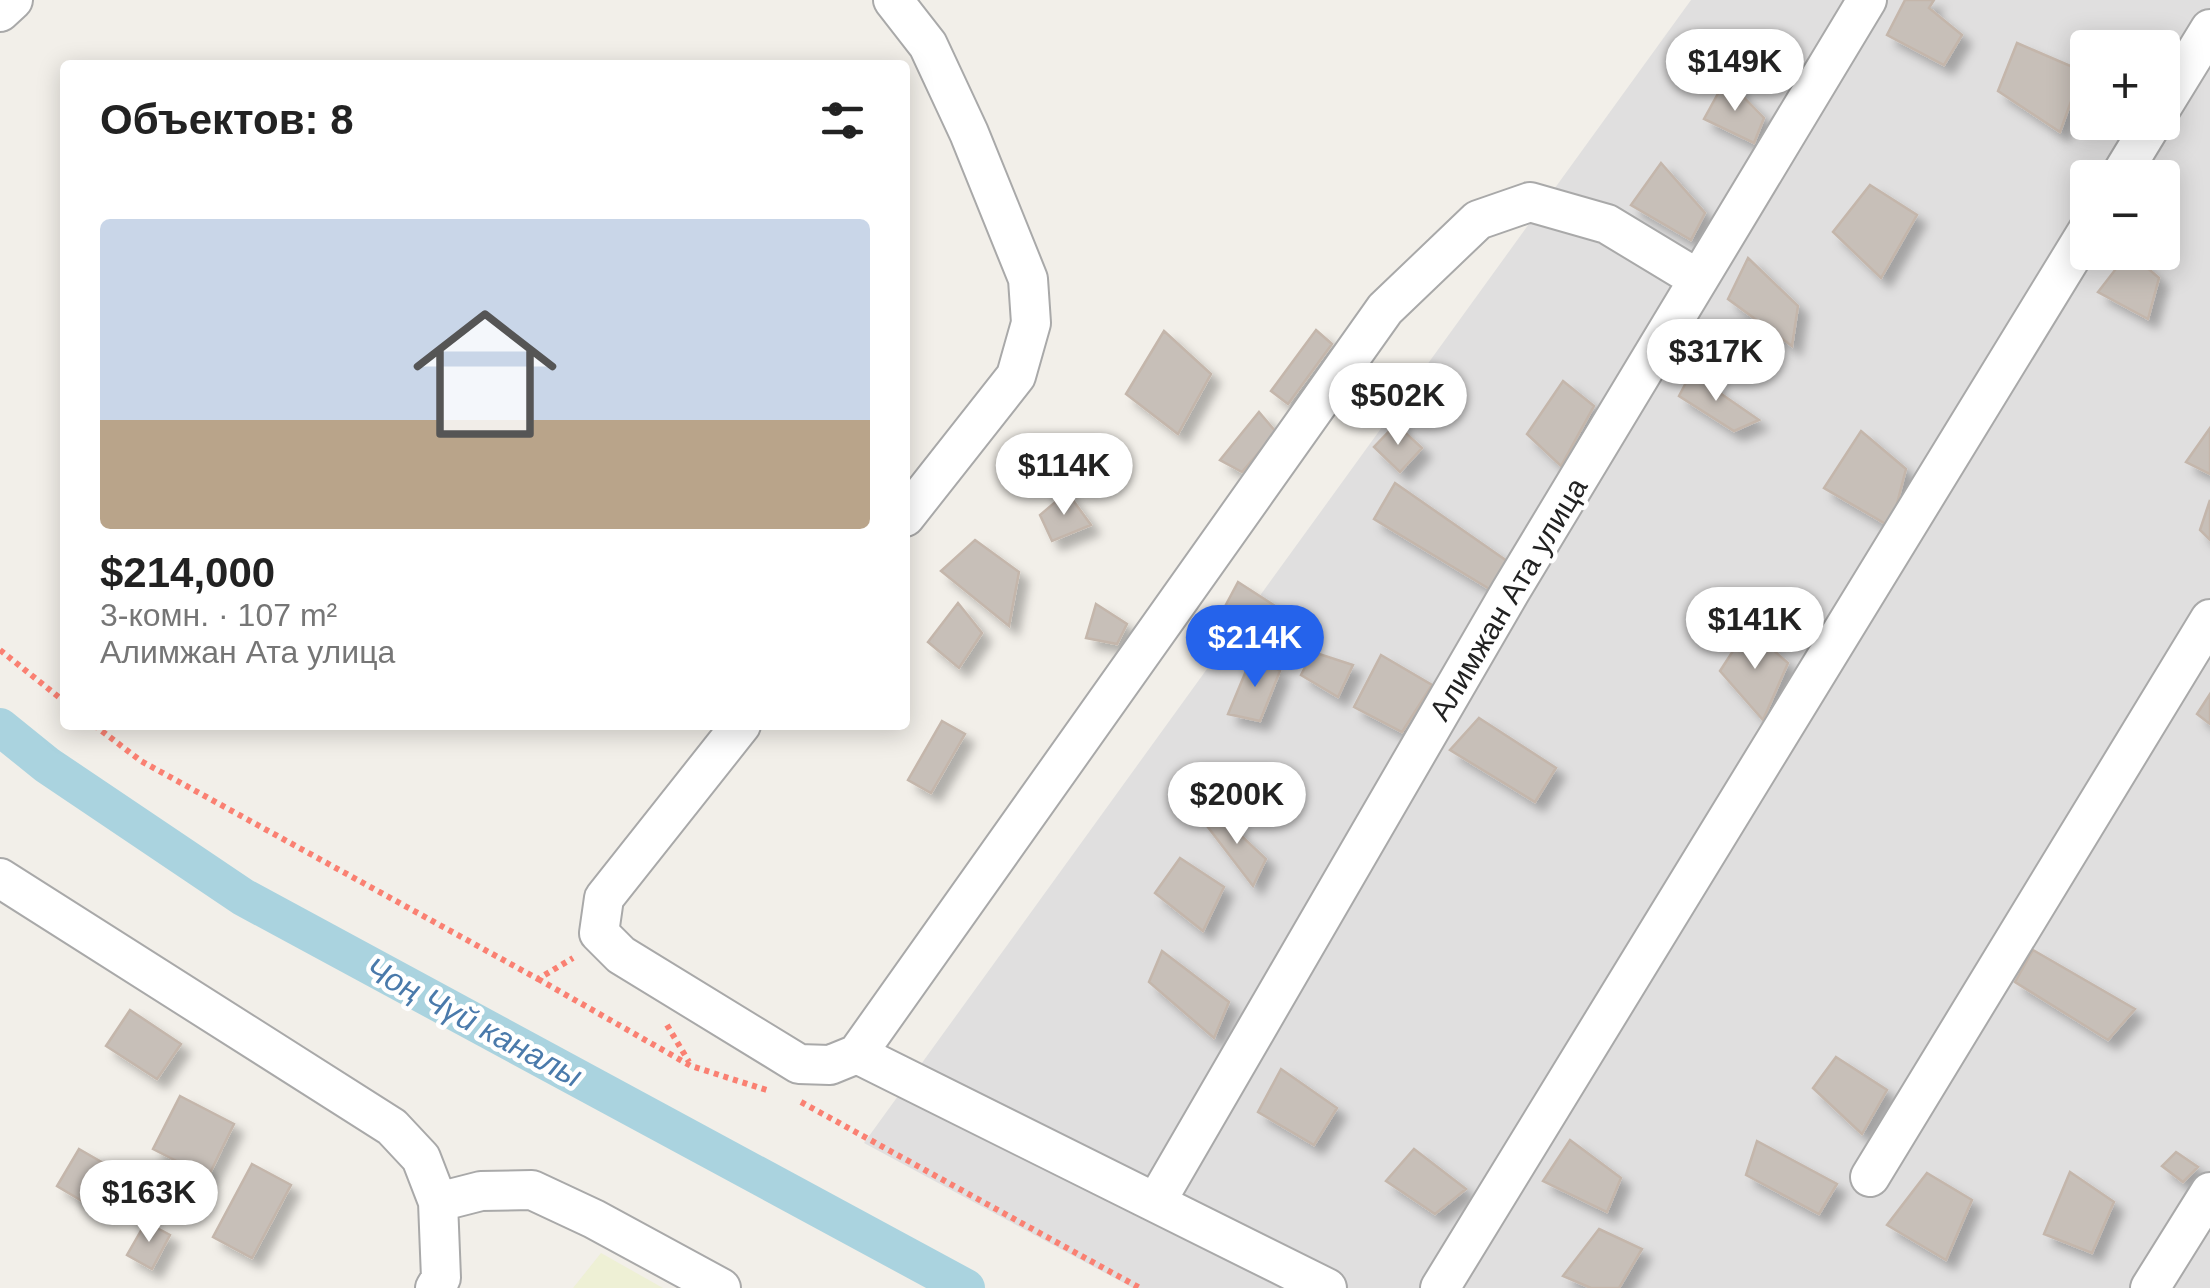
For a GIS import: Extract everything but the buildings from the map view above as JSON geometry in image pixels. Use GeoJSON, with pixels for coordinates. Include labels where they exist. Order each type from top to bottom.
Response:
{"type":"FeatureCollection","features":[{"type":"Feature","properties":{"kind":"street"},"geometry":{"type":"LineString","coordinates":[[0,12],[13,0]]}},
{"type":"Feature","properties":{"kind":"street"},"geometry":{"type":"LineString","coordinates":[[893,0],[928,45],[969,133],[1028,280],[1031,323],[1016,376],[910,510]]}},
{"type":"Feature","properties":{"kind":"street","name":"Алимжан Ата улица"},"geometry":{"type":"LineString","coordinates":[[1156,1202],[1510,592],[1867,0]]}},
{"type":"Feature","properties":{"kind":"street"},"geometry":{"type":"LineString","coordinates":[[2180,78],[2210,29]]}},
{"type":"Feature","properties":{"kind":"street"},"geometry":{"type":"LineString","coordinates":[[737,730],[604,898],[598,933],[621,956],[799,1064],[830,1065],[857,1054],[1385,310],[1478,220],[1530,202],[1607,224],[1698,279]]}},
{"type":"Feature","properties":{"kind":"street"},"geometry":{"type":"LineString","coordinates":[[1440,1288],[2070,259]]}},
{"type":"Feature","properties":{"kind":"street"},"geometry":{"type":"LineString","coordinates":[[1870,1176],[2210,619]]}},
{"type":"Feature","properties":{"kind":"street"},"geometry":{"type":"LineString","coordinates":[[0,878],[392,1127],[421,1158],[438,1202],[441,1278],[435,1288]]}},
{"type":"Feature","properties":{"kind":"street"},"geometry":{"type":"LineString","coordinates":[[857,1054],[1327,1288]]}},
{"type":"Feature","properties":{"kind":"street"},"geometry":{"type":"LineString","coordinates":[[438,1202],[481,1191],[532,1190],[594,1218],[721,1288]]}},
{"type":"Feature","properties":{"kind":"street"},"geometry":{"type":"LineString","coordinates":[[2150,1288],[2210,1192]]}},
{"type":"Feature","properties":{"kind":"path"},"geometry":{"type":"LineString","coordinates":[[0,650],[60,698]]}},
{"type":"Feature","properties":{"kind":"path"},"geometry":{"type":"LineString","coordinates":[[101,730],[141,761],[691,1066],[780,1094]]}},
{"type":"Feature","properties":{"kind":"path"},"geometry":{"type":"LineString","coordinates":[[538,979],[578,955],[598,933]]}},
{"type":"Feature","properties":{"kind":"path"},"geometry":{"type":"LineString","coordinates":[[796,1100],[1140,1288]]}},
{"type":"Feature","properties":{"kind":"shaded area"},"geometry":{"type":"Polygon","coordinates":[[[1691,0],[2210,0],[2210,1288],[1133,1288],[864,1143],[1691,0]]]}},
{"type":"Feature","properties":{"kind":"green space"},"geometry":{"type":"Polygon","coordinates":[[[601,1253],[663,1288],[573,1288],[601,1253]]]}},
{"type":"Feature","properties":{"kind":"waterway","name":"Чоң Чүй каналы"},"geometry":{"type":"LineString","coordinates":[[0,727],[47,765],[243,897],[966,1288]]}}]}
